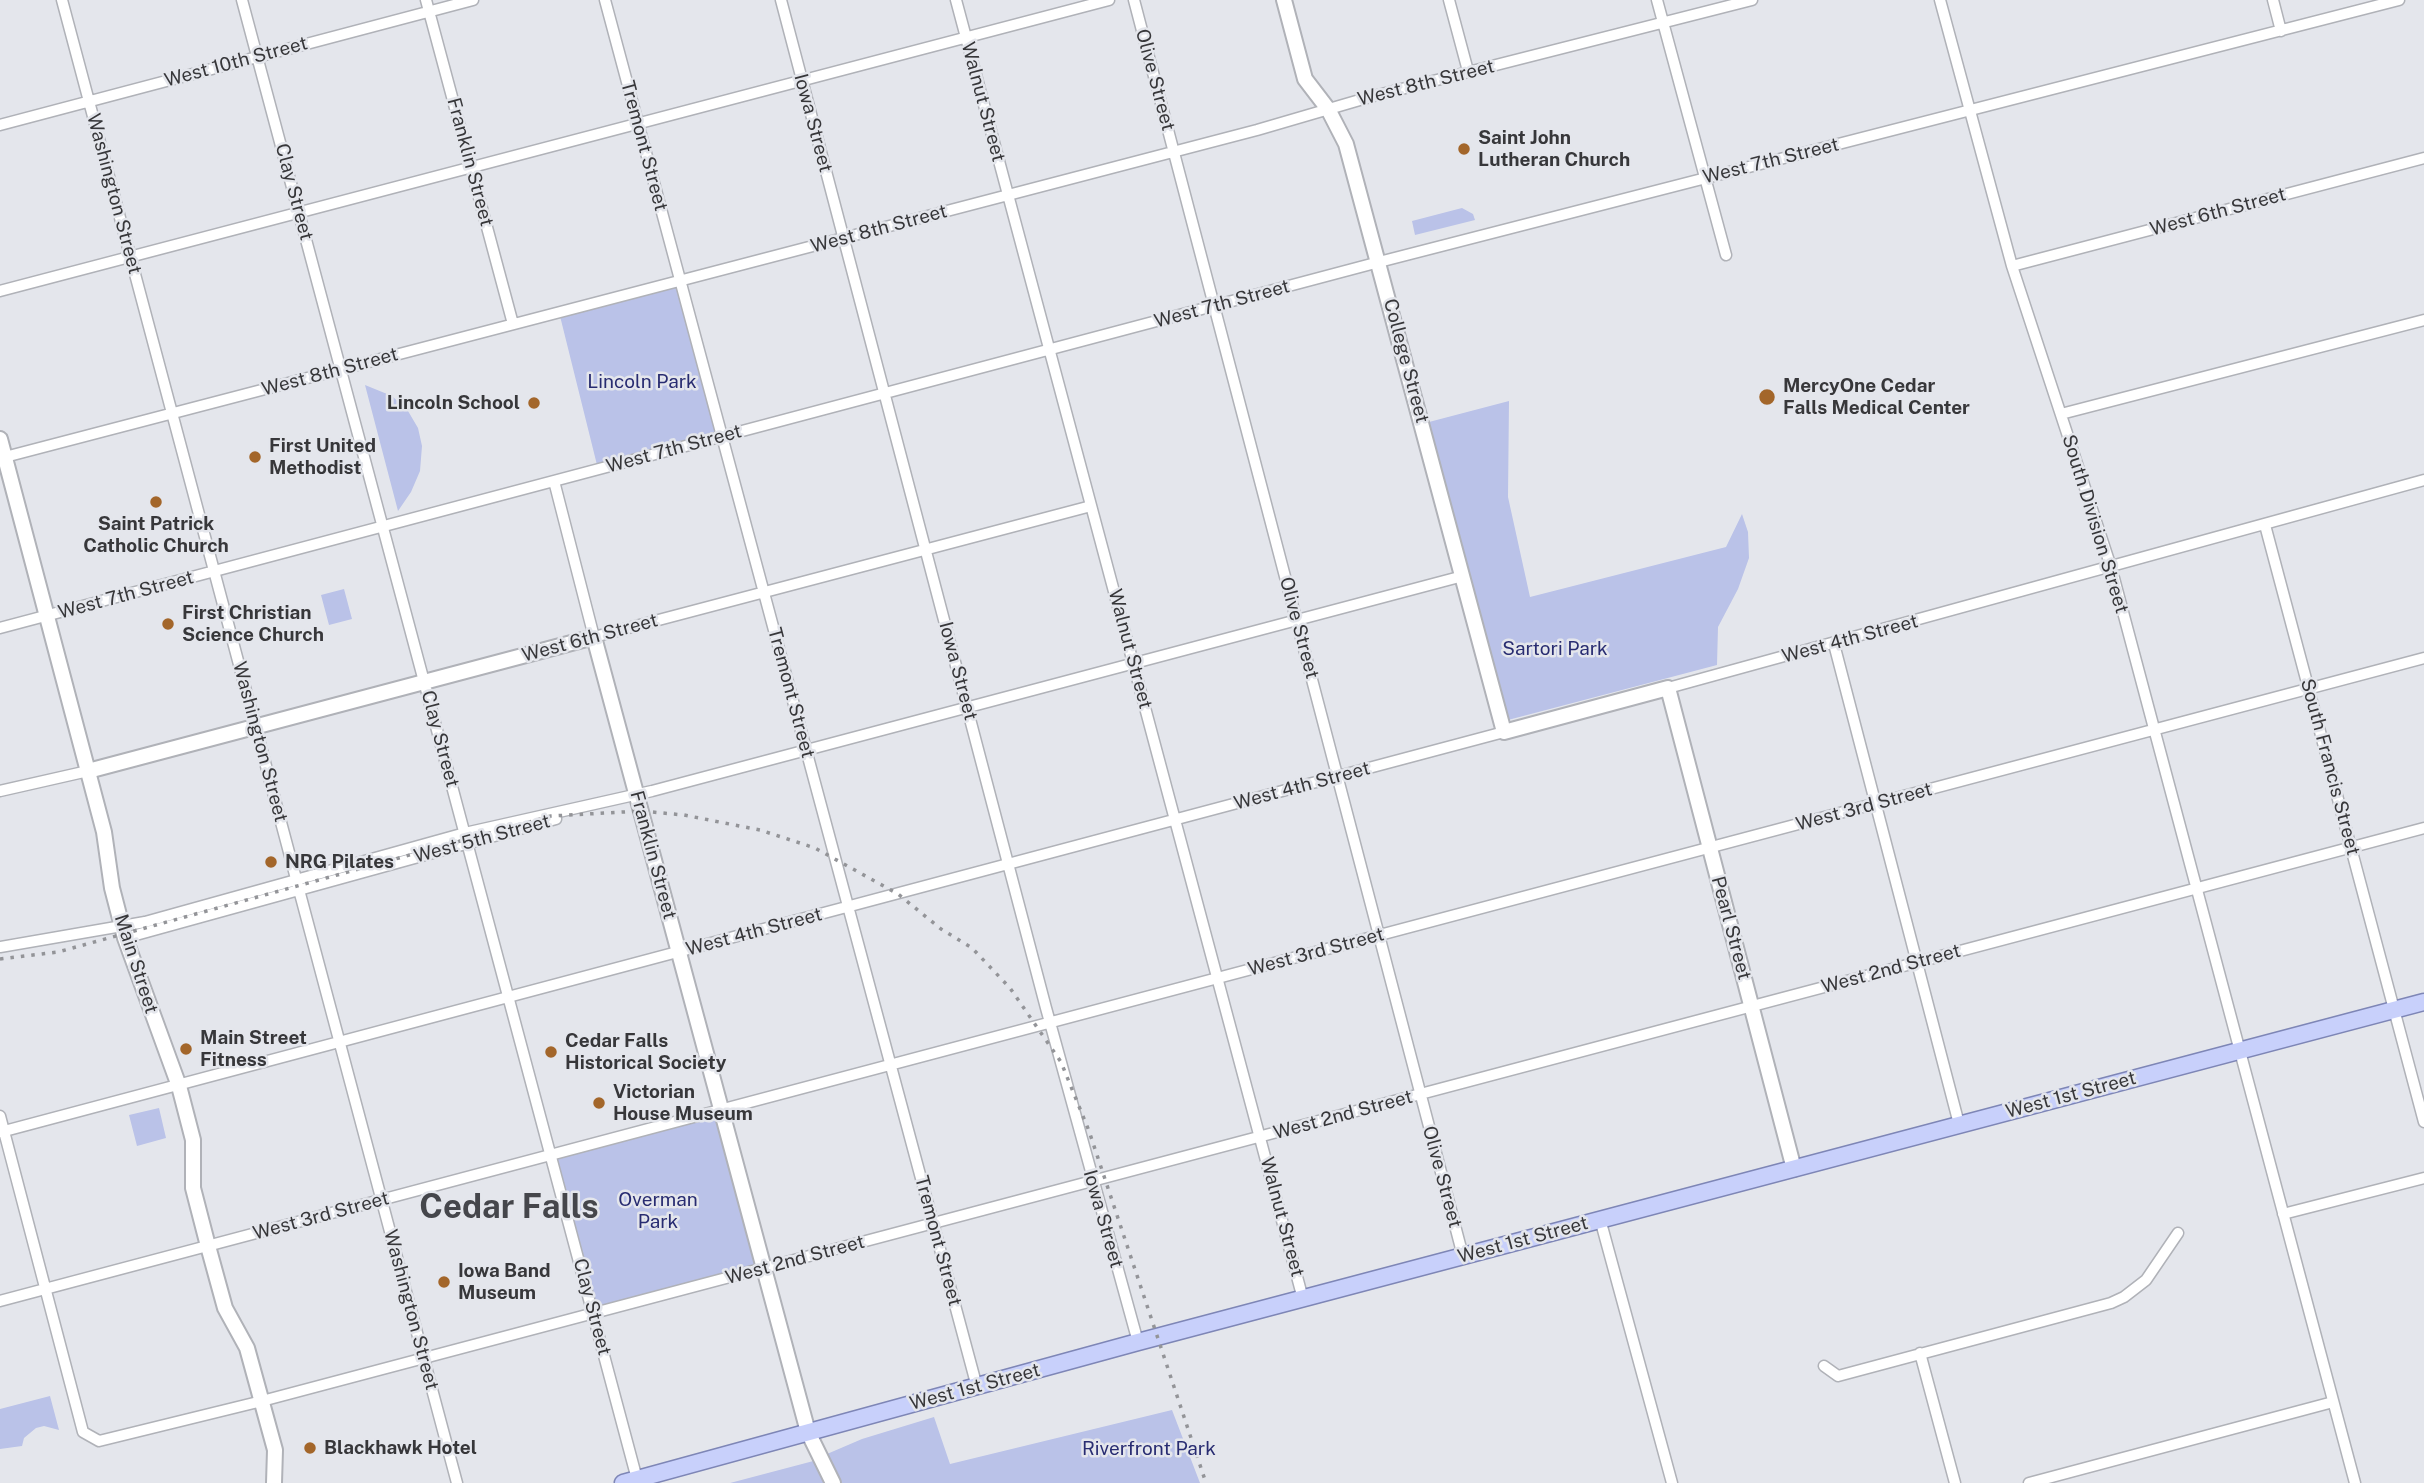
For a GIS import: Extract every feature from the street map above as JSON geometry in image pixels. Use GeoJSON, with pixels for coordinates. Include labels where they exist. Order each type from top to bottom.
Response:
{"type":"FeatureCollection","features":[{"type":"Feature","properties":{"kind":"main road","name":"West 1st Street"},"geometry":{"type":"LineString","coordinates":[[630,1481],[1138,1342],[2424,1002]]}},
{"type":"Feature","properties":{"kind":"street","name":"Washington Street"},"geometry":{"type":"LineString","coordinates":[[62,0],[457,1483]]}},
{"type":"Feature","properties":{"kind":"street","name":"Clay Street"},"geometry":{"type":"LineString","coordinates":[[242,0],[594,1313],[630,1481]]}},
{"type":"Feature","properties":{"kind":"street","name":"Franklin Street"},"geometry":{"type":"LineString","coordinates":[[426,0],[513,324]]}},
{"type":"Feature","properties":{"kind":"street","name":"West 10th Street"},"geometry":{"type":"LineString","coordinates":[[0,125],[473,0]]}},
{"type":"Feature","properties":{"kind":"street","name":"Tremont Street"},"geometry":{"type":"LineString","coordinates":[[605,0],[977,1387]]}},
{"type":"Feature","properties":{"kind":"street","name":"Iowa Street"},"geometry":{"type":"LineString","coordinates":[[780,0],[1092,1181],[1138,1342]]}},
{"type":"Feature","properties":{"kind":"street","name":"Walnut Street"},"geometry":{"type":"LineString","coordinates":[[956,0],[1303,1299]]}},
{"type":"Feature","properties":{"kind":"street"},"geometry":{"type":"LineString","coordinates":[[0,291],[1109,0]]}},
{"type":"Feature","properties":{"kind":"street","name":"Olive Street"},"geometry":{"type":"LineString","coordinates":[[1134,0],[1463,1256]]}},
{"type":"Feature","properties":{"kind":"street","name":"College Street"},"geometry":{"type":"LineString","coordinates":[[1284,0],[1305,79],[1328,109],[1346,144],[1504,732]]}},
{"type":"Feature","properties":{"kind":"street"},"geometry":{"type":"LineString","coordinates":[[1449,0],[1468,71]]}},
{"type":"Feature","properties":{"kind":"street"},"geometry":{"type":"LineString","coordinates":[[1657,0],[1726,256]]}},
{"type":"Feature","properties":{"kind":"street","name":"West 8th Street"},"geometry":{"type":"LineString","coordinates":[[4,464],[173,414],[341,369],[1174,152],[1468,71],[1752,0]]}},
{"type":"Feature","properties":{"kind":"street","name":"South Division Street"},"geometry":{"type":"LineString","coordinates":[[1940,0],[2012,266],[2110,566],[2355,1483]]}},
{"type":"Feature","properties":{"kind":"street"},"geometry":{"type":"LineString","coordinates":[[2273,0],[2281,31]]}},
{"type":"Feature","properties":{"kind":"street","name":"West 7th Street"},"geometry":{"type":"LineString","coordinates":[[0,628],[1379,262],[2399,0]]}},
{"type":"Feature","properties":{"kind":"street","name":"West 6th Street"},"geometry":{"type":"LineString","coordinates":[[2012,266],[2424,158]]}},
{"type":"Feature","properties":{"kind":"street"},"geometry":{"type":"LineString","coordinates":[[2061,414],[2424,320]]}},
{"type":"Feature","properties":{"kind":"street","name":"Main Street"},"geometry":{"type":"LineString","coordinates":[[0,439],[4,464],[104,832],[112,888],[124,932],[179,1086],[193,1140],[193,1188],[208,1246],[225,1308],[247,1348],[275,1450],[274,1483]]}},
{"type":"Feature","properties":{"kind":"street","name":"Franklin Street"},"geometry":{"type":"LineString","coordinates":[[554,481],[808,1432],[833,1483]]}},
{"type":"Feature","properties":{"kind":"street","name":"West 4th Street"},"geometry":{"type":"LineString","coordinates":[[2,1132],[1668,688],[2264,524],[2423,484]]}},
{"type":"Feature","properties":{"kind":"street","name":"West 6th Street"},"geometry":{"type":"LineString","coordinates":[[88,771],[1091,506]]}},
{"type":"Feature","properties":{"kind":"street","name":"South Francis Street"},"geometry":{"type":"LineString","coordinates":[[2264,524],[2424,1122]]}},
{"type":"Feature","properties":{"kind":"street","name":"West 5th Street"},"geometry":{"type":"LineString","coordinates":[[0,947],[124,932],[466,838],[1463,576]]}},
{"type":"Feature","properties":{"kind":"street"},"geometry":{"type":"LineString","coordinates":[[1834,643],[1959,1124]]}},
{"type":"Feature","properties":{"kind":"street","name":"West 3rd Street"},"geometry":{"type":"LineString","coordinates":[[0,1301],[2424,658]]}},
{"type":"Feature","properties":{"kind":"street","name":"Pearl Street"},"geometry":{"type":"LineString","coordinates":[[1668,688],[1794,1169]]}},
{"type":"Feature","properties":{"kind":"street"},"geometry":{"type":"LineString","coordinates":[[0,791],[88,771]]}},
{"type":"Feature","properties":{"kind":"street","name":"West 2nd Street"},"geometry":{"type":"LineString","coordinates":[[46,1289],[83,1432],[99,1441],[262,1401],[2424,828]]}},
{"type":"Feature","properties":{"kind":"street"},"geometry":{"type":"LineString","coordinates":[[0,1116],[2,1132],[46,1289]]}},
{"type":"Feature","properties":{"kind":"street"},"geometry":{"type":"LineString","coordinates":[[2283,1214],[2424,1178]]}},
{"type":"Feature","properties":{"kind":"street"},"geometry":{"type":"LineString","coordinates":[[1600,1219],[1672,1483]]}},
{"type":"Feature","properties":{"kind":"street"},"geometry":{"type":"LineString","coordinates":[[1824,1366],[1838,1376],[2124,1297],[2155,1269],[2178,1233]]}},
{"type":"Feature","properties":{"kind":"street"},"geometry":{"type":"LineString","coordinates":[[1920,1353],[1955,1483]]}},
{"type":"Feature","properties":{"kind":"street"},"geometry":{"type":"LineString","coordinates":[[2029,1483],[2333,1402]]}},
{"type":"Feature","properties":{"kind":"green space"},"geometry":{"type":"Polygon","coordinates":[[[1462,208],[1473,214],[1475,220],[1415,235],[1412,221],[1462,208]]]}},
{"type":"Feature","properties":{"kind":"green space","name":"Lincoln Park"},"geometry":{"type":"Polygon","coordinates":[[[681,280],[722,436],[598,469],[559,312],[681,280]]]}},
{"type":"Feature","properties":{"kind":"green space"},"geometry":{"type":"Polygon","coordinates":[[[365,385],[392,396],[408,411],[418,428],[422,446],[420,471],[411,492],[398,511],[365,385]]]}},
{"type":"Feature","properties":{"kind":"green space","name":"Sartori Park"},"geometry":{"type":"Polygon","coordinates":[[[1509,401],[1508,497],[1530,597],[1726,547],[1742,514],[1748,532],[1749,558],[1738,589],[1718,627],[1717,665],[1508,720],[1429,422],[1509,401]]]}},
{"type":"Feature","properties":{"kind":"green space"},"geometry":{"type":"Polygon","coordinates":[[[344,589],[352,619],[329,625],[321,595],[344,589]]]}},
{"type":"Feature","properties":{"kind":"green space"},"geometry":{"type":"Polygon","coordinates":[[[159,1108],[166,1138],[137,1146],[129,1115],[159,1108]]]}},
{"type":"Feature","properties":{"kind":"green space","name":"Overman Park"},"geometry":{"type":"Polygon","coordinates":[[[722,1109],[764,1268],[594,1313],[551,1155],[722,1109]]]}},
{"type":"Feature","properties":{"kind":"green space"},"geometry":{"type":"Polygon","coordinates":[[[50,1396],[59,1430],[44,1426],[36,1428],[24,1438],[22,1446],[0,1449],[0,1409],[50,1396]]]}},
{"type":"Feature","properties":{"kind":"green space","name":"Riverfront Park"},"geometry":{"type":"Polygon","coordinates":[[[1172,1410],[1200,1483],[730,1483],[821,1459],[820,1457],[862,1439],[934,1417],[950,1464],[1172,1410]]]}},
{"type":"Feature","properties":{"kind":"railway"},"geometry":{"type":"LineString","coordinates":[[0,959],[58,952],[551,816],[641,811],[684,815],[760,830],[815,848],[898,894],[941,929],[972,948],[1010,988],[1061,1062],[1089,1131],[1206,1483]]}},
{"type":"Feature","properties":{"kind":"place","name":"Saint John Lutheran Church"},"geometry":{"type":"Point","coordinates":[1464,149]}},
{"type":"Feature","properties":{"kind":"place","name":"MercyOne Cedar Falls Medical Center"},"geometry":{"type":"Point","coordinates":[1767,397]}},
{"type":"Feature","properties":{"kind":"place","name":"Lincoln School"},"geometry":{"type":"Point","coordinates":[534,403]}},
{"type":"Feature","properties":{"kind":"place","name":"First United Methodist"},"geometry":{"type":"Point","coordinates":[255,457]}},
{"type":"Feature","properties":{"kind":"place","name":"Saint Patrick Catholic Church"},"geometry":{"type":"Point","coordinates":[156,502]}},
{"type":"Feature","properties":{"kind":"place","name":"First Christian Science Church"},"geometry":{"type":"Point","coordinates":[168,624]}},
{"type":"Feature","properties":{"kind":"place","name":"NRG Pilates"},"geometry":{"type":"Point","coordinates":[271,862]}},
{"type":"Feature","properties":{"kind":"place","name":"Main Street Fitness"},"geometry":{"type":"Point","coordinates":[186,1049]}},
{"type":"Feature","properties":{"kind":"place","name":"Cedar Falls Historical Society"},"geometry":{"type":"Point","coordinates":[551,1052]}},
{"type":"Feature","properties":{"kind":"place","name":"Victorian House Museum"},"geometry":{"type":"Point","coordinates":[599,1103]}},
{"type":"Feature","properties":{"kind":"place","name":"Iowa Band Museum"},"geometry":{"type":"Point","coordinates":[444,1282]}},
{"type":"Feature","properties":{"kind":"place","name":"Blackhawk Hotel"},"geometry":{"type":"Point","coordinates":[310,1448]}},
{"type":"Feature","properties":{"kind":"district","name":"Cedar Falls"},"geometry":{"type":"Point","coordinates":[509,1208]}}]}
